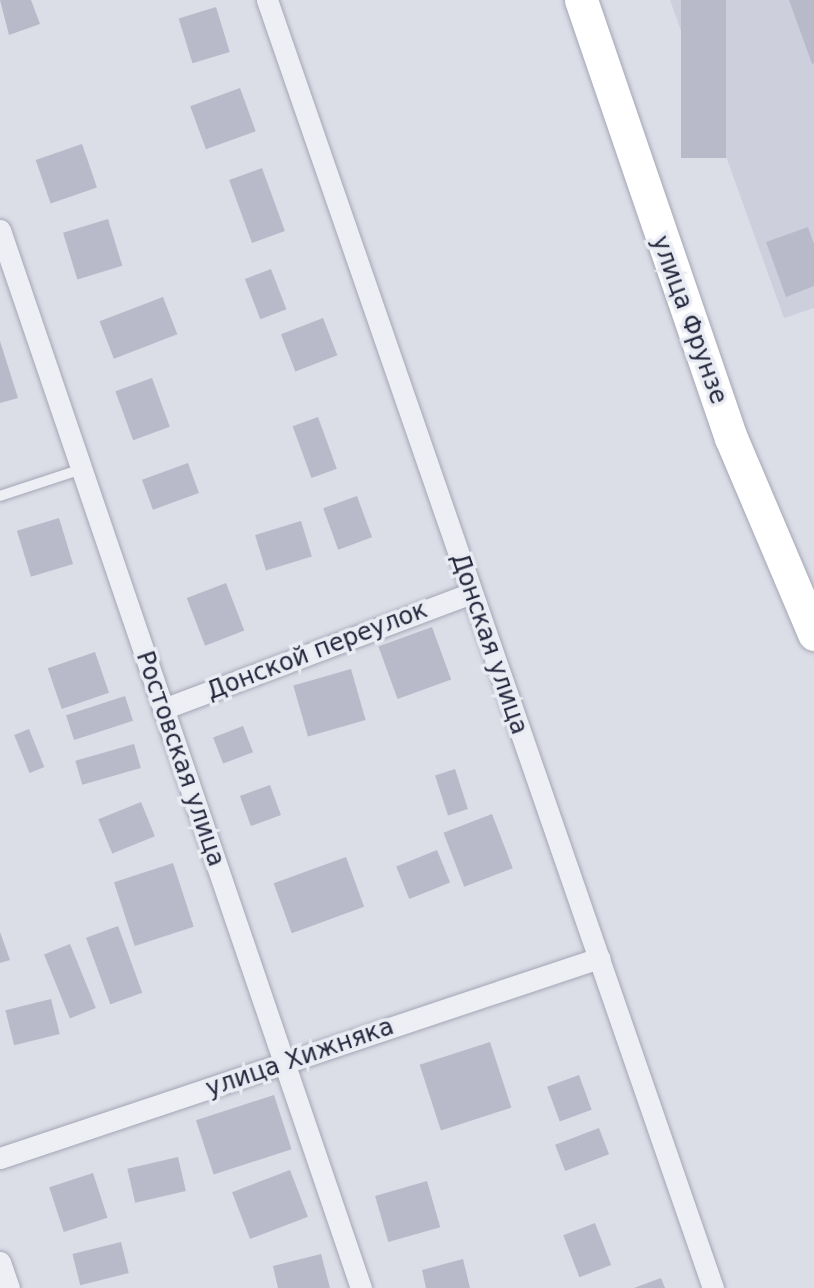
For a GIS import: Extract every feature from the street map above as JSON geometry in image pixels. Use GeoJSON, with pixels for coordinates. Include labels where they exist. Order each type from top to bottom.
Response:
{"type":"FeatureCollection","features":[{"type":"Feature","properties":{"kind":"main road","name":"улица Фрунзе"},"geometry":{"type":"LineString","coordinates":[[581,0],[679,297],[811,621]]}},
{"type":"Feature","properties":{"kind":"street","name":"Донская улица"},"geometry":{"type":"LineString","coordinates":[[267,0],[713,1288]]}},
{"type":"Feature","properties":{"kind":"street","name":"Ростовская улица"},"geometry":{"type":"LineString","coordinates":[[0,230],[361,1288]]}},
{"type":"Feature","properties":{"kind":"street","name":"Донской переулок"},"geometry":{"type":"LineString","coordinates":[[163,709],[471,593]]}},
{"type":"Feature","properties":{"kind":"street","name":"улица Хижняка"},"geometry":{"type":"LineString","coordinates":[[0,1158],[600,958]]}},
{"type":"Feature","properties":{"kind":"street"},"geometry":{"type":"LineString","coordinates":[[0,1262],[9,1288]]}},
{"type":"Feature","properties":{"kind":"lane"},"geometry":{"type":"LineString","coordinates":[[0,496],[82,469]]}},
{"type":"Feature","properties":{"kind":"shaded area"},"geometry":{"type":"Polygon","coordinates":[[[670,0],[814,0],[814,308],[784,318],[670,0]]]}},
{"type":"Feature","properties":{"kind":"building"},"geometry":{"type":"Polygon","coordinates":[[[0,0],[31,0],[40,24],[9,35],[0,0]]]}},
{"type":"Feature","properties":{"kind":"building"},"geometry":{"type":"Polygon","coordinates":[[[681,0],[726,0],[726,158],[681,158],[681,0]]]}},
{"type":"Feature","properties":{"kind":"building"},"geometry":{"type":"Polygon","coordinates":[[[789,0],[814,0],[812,64],[789,0]]]}},
{"type":"Feature","properties":{"kind":"building"},"geometry":{"type":"Polygon","coordinates":[[[216,7],[230,52],[192,63],[179,18],[216,7]]]}},
{"type":"Feature","properties":{"kind":"building"},"geometry":{"type":"Polygon","coordinates":[[[240,88],[256,131],[206,149],[190,106],[240,88]]]}},
{"type":"Feature","properties":{"kind":"building"},"geometry":{"type":"Polygon","coordinates":[[[82,144],[97,187],[51,203],[36,160],[82,144]]]}},
{"type":"Feature","properties":{"kind":"building"},"geometry":{"type":"Polygon","coordinates":[[[262,168],[285,231],[252,243],[229,180],[262,168]]]}},
{"type":"Feature","properties":{"kind":"building"},"geometry":{"type":"Polygon","coordinates":[[[108,219],[122,266],[77,280],[63,233],[108,219]]]}},
{"type":"Feature","properties":{"kind":"building"},"geometry":{"type":"Polygon","coordinates":[[[808,227],[814,244],[814,286],[786,297],[766,242],[808,227]]]}},
{"type":"Feature","properties":{"kind":"building"},"geometry":{"type":"Polygon","coordinates":[[[271,269],[286,309],[260,319],[245,279],[271,269]]]}},
{"type":"Feature","properties":{"kind":"building"},"geometry":{"type":"Polygon","coordinates":[[[163,297],[177,334],[114,359],[100,321],[163,297]]]}},
{"type":"Feature","properties":{"kind":"building"},"geometry":{"type":"Polygon","coordinates":[[[323,318],[337,355],[295,371],[281,334],[323,318]]]}},
{"type":"Feature","properties":{"kind":"building"},"geometry":{"type":"Polygon","coordinates":[[[0,341],[18,398],[0,403],[0,341]]]}},
{"type":"Feature","properties":{"kind":"building"},"geometry":{"type":"Polygon","coordinates":[[[152,378],[170,427],[133,440],[115,391],[152,378]]]}},
{"type":"Feature","properties":{"kind":"building"},"geometry":{"type":"Polygon","coordinates":[[[318,417],[337,469],[311,478],[293,426],[318,417]]]}},
{"type":"Feature","properties":{"kind":"building"},"geometry":{"type":"Polygon","coordinates":[[[188,463],[199,493],[153,510],[142,480],[188,463]]]}},
{"type":"Feature","properties":{"kind":"building"},"geometry":{"type":"Polygon","coordinates":[[[357,496],[372,537],[338,550],[323,508],[357,496]]]}},
{"type":"Feature","properties":{"kind":"building"},"geometry":{"type":"Polygon","coordinates":[[[59,518],[73,564],[31,577],[17,531],[59,518]]]}},
{"type":"Feature","properties":{"kind":"building"},"geometry":{"type":"Polygon","coordinates":[[[301,521],[312,556],[266,570],[255,535],[301,521]]]}},
{"type":"Feature","properties":{"kind":"building"},"geometry":{"type":"Polygon","coordinates":[[[226,583],[244,631],[205,646],[187,598],[226,583]]]}},
{"type":"Feature","properties":{"kind":"building"},"geometry":{"type":"Polygon","coordinates":[[[432,627],[451,680],[398,699],[378,646],[432,627]]]}},
{"type":"Feature","properties":{"kind":"building"},"geometry":{"type":"Polygon","coordinates":[[[95,652],[109,693],[62,709],[48,668],[95,652]]]}},
{"type":"Feature","properties":{"kind":"building"},"geometry":{"type":"Polygon","coordinates":[[[351,669],[366,720],[308,736],[293,686],[351,669]]]}},
{"type":"Feature","properties":{"kind":"building"},"geometry":{"type":"Polygon","coordinates":[[[125,696],[133,721],[74,740],[66,715],[125,696]]]}},
{"type":"Feature","properties":{"kind":"building"},"geometry":{"type":"Polygon","coordinates":[[[243,726],[253,752],[223,764],[213,737],[243,726]]]}},
{"type":"Feature","properties":{"kind":"building"},"geometry":{"type":"Polygon","coordinates":[[[29,729],[44,767],[30,773],[14,735],[29,729]]]}},
{"type":"Feature","properties":{"kind":"building"},"geometry":{"type":"Polygon","coordinates":[[[134,744],[141,768],[82,785],[75,761],[134,744]]]}},
{"type":"Feature","properties":{"kind":"building"},"geometry":{"type":"Polygon","coordinates":[[[455,769],[468,809],[448,815],[435,775],[455,769]]]}},
{"type":"Feature","properties":{"kind":"building"},"geometry":{"type":"Polygon","coordinates":[[[270,785],[281,815],[251,826],[240,796],[270,785]]]}},
{"type":"Feature","properties":{"kind":"building"},"geometry":{"type":"Polygon","coordinates":[[[141,802],[155,836],[112,854],[98,819],[141,802]]]}},
{"type":"Feature","properties":{"kind":"building"},"geometry":{"type":"Polygon","coordinates":[[[492,814],[513,868],[464,887],[443,833],[492,814]]]}},
{"type":"Feature","properties":{"kind":"building"},"geometry":{"type":"Polygon","coordinates":[[[437,850],[450,882],[409,899],[396,866],[437,850]]]}},
{"type":"Feature","properties":{"kind":"building"},"geometry":{"type":"Polygon","coordinates":[[[346,857],[364,907],[292,933],[274,883],[346,857]]]}},
{"type":"Feature","properties":{"kind":"building"},"geometry":{"type":"Polygon","coordinates":[[[173,863],[194,927],[135,946],[114,882],[173,863]]]}},
{"type":"Feature","properties":{"kind":"building"},"geometry":{"type":"Polygon","coordinates":[[[118,926],[142,993],[110,1004],[86,938],[118,926]]]}},
{"type":"Feature","properties":{"kind":"building"},"geometry":{"type":"Polygon","coordinates":[[[0,932],[10,960],[0,963],[0,932]]]}},
{"type":"Feature","properties":{"kind":"building"},"geometry":{"type":"Polygon","coordinates":[[[70,944],[96,1008],[70,1018],[44,954],[70,944]]]}},
{"type":"Feature","properties":{"kind":"building"},"geometry":{"type":"Polygon","coordinates":[[[51,999],[60,1034],[14,1045],[5,1010],[51,999]]]}},
{"type":"Feature","properties":{"kind":"building"},"geometry":{"type":"Polygon","coordinates":[[[490,1042],[511,1108],[441,1130],[420,1065],[490,1042]]]}},
{"type":"Feature","properties":{"kind":"building"},"geometry":{"type":"Polygon","coordinates":[[[579,1075],[592,1110],[560,1121],[547,1087],[579,1075]]]}},
{"type":"Feature","properties":{"kind":"building"},"geometry":{"type":"Polygon","coordinates":[[[274,1095],[292,1149],[214,1175],[196,1120],[274,1095]]]}},
{"type":"Feature","properties":{"kind":"building"},"geometry":{"type":"Polygon","coordinates":[[[599,1128],[609,1154],[565,1171],[555,1145],[599,1128]]]}},
{"type":"Feature","properties":{"kind":"building"},"geometry":{"type":"Polygon","coordinates":[[[178,1157],[186,1191],[135,1203],[127,1169],[178,1157]]]}},
{"type":"Feature","properties":{"kind":"building"},"geometry":{"type":"Polygon","coordinates":[[[290,1170],[308,1217],[250,1239],[232,1192],[290,1170]]]}},
{"type":"Feature","properties":{"kind":"building"},"geometry":{"type":"Polygon","coordinates":[[[93,1173],[108,1218],[64,1232],[49,1187],[93,1173]]]}},
{"type":"Feature","properties":{"kind":"building"},"geometry":{"type":"Polygon","coordinates":[[[427,1181],[440,1227],[388,1242],[375,1196],[427,1181]]]}},
{"type":"Feature","properties":{"kind":"building"},"geometry":{"type":"Polygon","coordinates":[[[595,1223],[611,1265],[579,1277],[563,1235],[595,1223]]]}},
{"type":"Feature","properties":{"kind":"building"},"geometry":{"type":"Polygon","coordinates":[[[121,1242],[129,1273],[80,1285],[72,1254],[121,1242]]]}},
{"type":"Feature","properties":{"kind":"building"},"geometry":{"type":"Polygon","coordinates":[[[321,1254],[330,1288],[278,1288],[273,1266],[321,1254]]]}},
{"type":"Feature","properties":{"kind":"building"},"geometry":{"type":"Polygon","coordinates":[[[463,1259],[470,1288],[426,1288],[422,1270],[463,1259]]]}},
{"type":"Feature","properties":{"kind":"building"},"geometry":{"type":"Polygon","coordinates":[[[661,1278],[665,1288],[634,1288],[661,1278]]]}}]}
